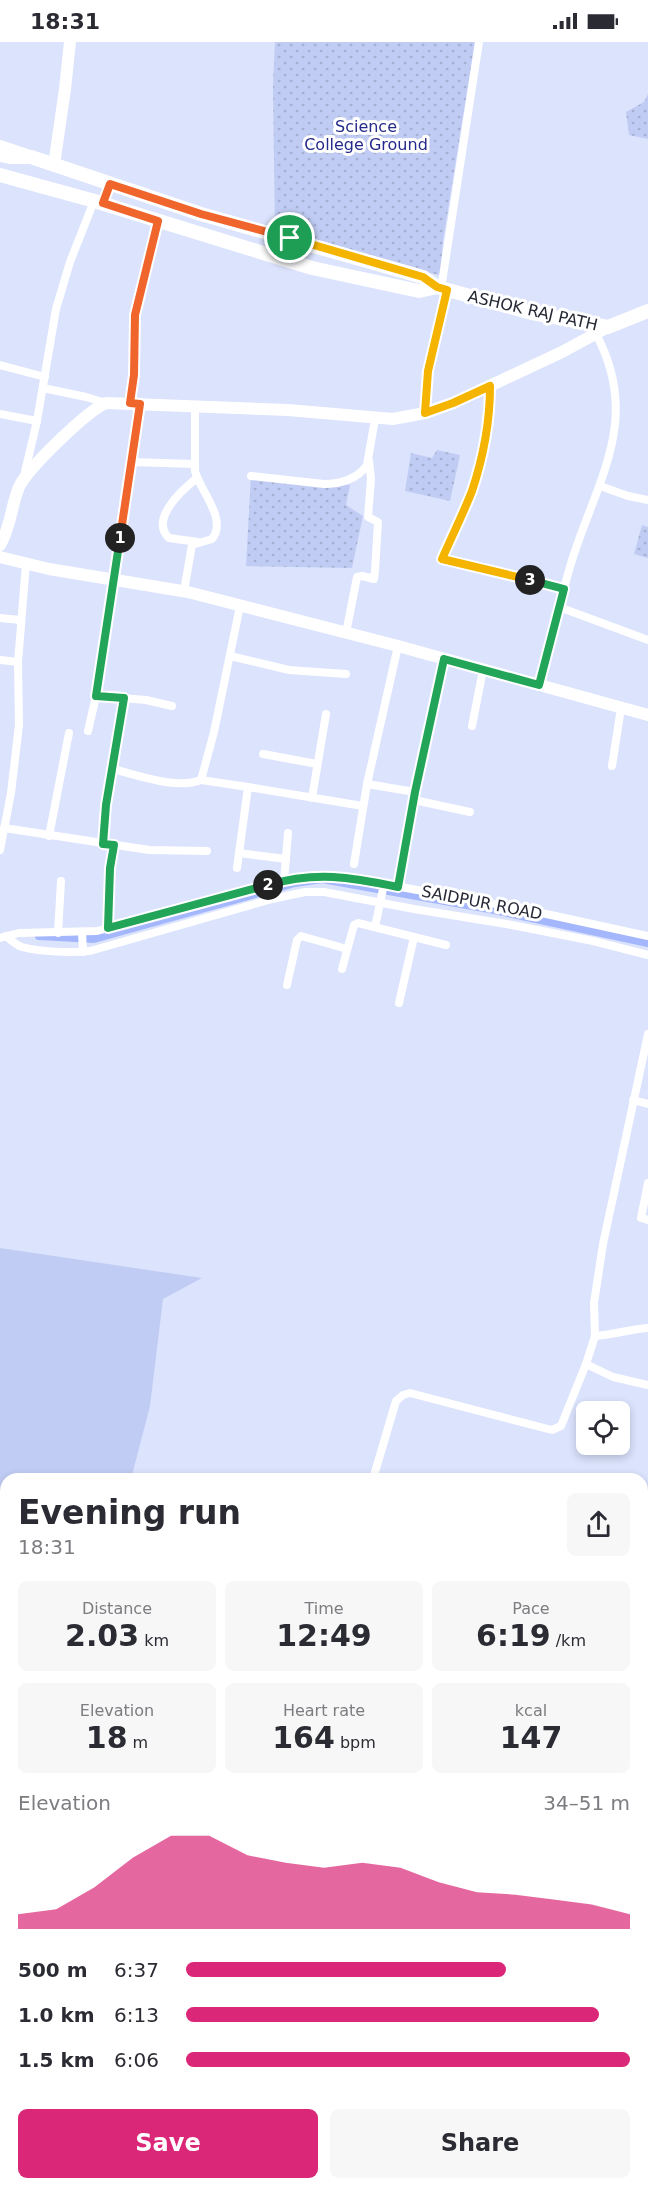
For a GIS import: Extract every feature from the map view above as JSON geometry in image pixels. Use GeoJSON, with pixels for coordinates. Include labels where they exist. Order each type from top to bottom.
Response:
{"type":"FeatureCollection","features":[{"type":"Feature","properties":{"kind":"main road"},"geometry":{"type":"LineString","coordinates":[[54,165],[70,42]]}},
{"type":"Feature","properties":{"kind":"main road"},"geometry":{"type":"LineString","coordinates":[[0,146],[201,214],[423,277],[442,289]]}},
{"type":"Feature","properties":{"kind":"main road"},"geometry":{"type":"LineString","coordinates":[[5,156],[31,157]]}},
{"type":"Feature","properties":{"kind":"main road","name":"ASHOK RAJ PATH"},"geometry":{"type":"LineString","coordinates":[[0,175],[98,202],[312,268],[419,291],[442,289],[532,312],[608,327],[648,310]]}},
{"type":"Feature","properties":{"kind":"main road"},"geometry":{"type":"LineString","coordinates":[[98,202],[110,184]]}},
{"type":"Feature","properties":{"kind":"main road"},"geometry":{"type":"LineString","coordinates":[[0,545],[7,531],[24,477],[34,464],[91,411],[106,404],[288,410],[393,419],[425,413],[464,399],[608,327]]}},
{"type":"Feature","properties":{"kind":"main road"},"geometry":{"type":"LineString","coordinates":[[0,557],[26,564],[184,591],[398,646],[648,716]]}},
{"type":"Feature","properties":{"kind":"street"},"geometry":{"type":"LineString","coordinates":[[425,413],[428,371],[480,42]]}},
{"type":"Feature","properties":{"kind":"street"},"geometry":{"type":"LineString","coordinates":[[24,477],[59,299],[70,262],[98,202]]}},
{"type":"Feature","properties":{"kind":"street"},"geometry":{"type":"LineString","coordinates":[[88,731],[96,696],[131,462],[135,404],[135,315],[158,221]]}},
{"type":"Feature","properties":{"kind":"street"},"geometry":{"type":"LineString","coordinates":[[539,685],[576,546],[600,486],[612,443],[616,401],[611,370],[596,334]]}},
{"type":"Feature","properties":{"kind":"street"},"geometry":{"type":"LineString","coordinates":[[0,365],[45,377]]}},
{"type":"Feature","properties":{"kind":"street"},"geometry":{"type":"LineString","coordinates":[[490,386],[488,419],[479,467],[442,559],[564,589]]}},
{"type":"Feature","properties":{"kind":"street"},"geometry":{"type":"LineString","coordinates":[[43,388],[86,397],[106,404]]}},
{"type":"Feature","properties":{"kind":"street"},"geometry":{"type":"LineString","coordinates":[[184,591],[192,545],[215,536],[216,521],[214,508],[196,478],[194,464],[195,406]]}},
{"type":"Feature","properties":{"kind":"street"},"geometry":{"type":"LineString","coordinates":[[0,414],[37,420]]}},
{"type":"Feature","properties":{"kind":"street"},"geometry":{"type":"LineString","coordinates":[[346,633],[357,577],[374,579],[378,522],[368,517],[371,480],[369,461],[375,419]]}},
{"type":"Feature","properties":{"kind":"street"},"geometry":{"type":"LineString","coordinates":[[251,476],[333,484],[350,479],[364,471],[369,461]]}},
{"type":"Feature","properties":{"kind":"street"},"geometry":{"type":"LineString","coordinates":[[131,462],[194,464]]}},
{"type":"Feature","properties":{"kind":"street"},"geometry":{"type":"LineString","coordinates":[[196,478],[169,505],[164,531],[169,538],[200,542]]}},
{"type":"Feature","properties":{"kind":"street"},"geometry":{"type":"LineString","coordinates":[[600,486],[648,500]]}},
{"type":"Feature","properties":{"kind":"street"},"geometry":{"type":"LineString","coordinates":[[0,850],[11,793],[19,725],[18,662],[26,564]]}},
{"type":"Feature","properties":{"kind":"street"},"geometry":{"type":"LineString","coordinates":[[201,780],[214,732],[240,606]]}},
{"type":"Feature","properties":{"kind":"street"},"geometry":{"type":"LineString","coordinates":[[559,607],[648,640]]}},
{"type":"Feature","properties":{"kind":"street"},"geometry":{"type":"LineString","coordinates":[[0,618],[20,620]]}},
{"type":"Feature","properties":{"kind":"street"},"geometry":{"type":"LineString","coordinates":[[354,864],[363,806],[398,646]]}},
{"type":"Feature","properties":{"kind":"street"},"geometry":{"type":"LineString","coordinates":[[230,656],[289,670],[346,674]]}},
{"type":"Feature","properties":{"kind":"street"},"geometry":{"type":"LineString","coordinates":[[398,887],[414,796],[444,659]]}},
{"type":"Feature","properties":{"kind":"street"},"geometry":{"type":"LineString","coordinates":[[0,660],[18,662]]}},
{"type":"Feature","properties":{"kind":"street"},"geometry":{"type":"LineString","coordinates":[[472,726],[483,670]]}},
{"type":"Feature","properties":{"kind":"street"},"geometry":{"type":"LineString","coordinates":[[96,696],[146,700],[172,706]]}},
{"type":"Feature","properties":{"kind":"street"},"geometry":{"type":"LineString","coordinates":[[103,844],[106,805],[124,698]]}},
{"type":"Feature","properties":{"kind":"street"},"geometry":{"type":"LineString","coordinates":[[612,766],[621,708]]}},
{"type":"Feature","properties":{"kind":"street"},"geometry":{"type":"LineString","coordinates":[[312,798],[326,714]]}},
{"type":"Feature","properties":{"kind":"street"},"geometry":{"type":"LineString","coordinates":[[49,836],[69,733]]}},
{"type":"Feature","properties":{"kind":"street"},"geometry":{"type":"LineString","coordinates":[[263,754],[317,764]]}},
{"type":"Feature","properties":{"kind":"street"},"geometry":{"type":"LineString","coordinates":[[112,769],[172,783],[193,784],[201,780],[363,806]]}},
{"type":"Feature","properties":{"kind":"street"},"geometry":{"type":"LineString","coordinates":[[368,784],[470,812]]}},
{"type":"Feature","properties":{"kind":"street"},"geometry":{"type":"LineString","coordinates":[[237,868],[248,787]]}},
{"type":"Feature","properties":{"kind":"street"},"geometry":{"type":"LineString","coordinates":[[4,828],[149,850],[207,851]]}},
{"type":"Feature","properties":{"kind":"street"},"geometry":{"type":"LineString","coordinates":[[284,880],[288,833]]}},
{"type":"Feature","properties":{"kind":"street"},"geometry":{"type":"LineString","coordinates":[[108,928],[110,868],[114,845]]}},
{"type":"Feature","properties":{"kind":"street"},"geometry":{"type":"LineString","coordinates":[[239,853],[286,860]]}},
{"type":"Feature","properties":{"kind":"street","name":"SAIDPUR ROAD"},"geometry":{"type":"LineString","coordinates":[[3,937],[19,933],[82,934],[284,880],[304,884],[331,876],[528,910],[648,936]]}},
{"type":"Feature","properties":{"kind":"street"},"geometry":{"type":"LineString","coordinates":[[58,933],[61,880]]}},
{"type":"Feature","properties":{"kind":"street"},"geometry":{"type":"LineString","coordinates":[[3,937],[25,948],[83,949],[272,899],[304,884],[333,893],[512,925],[648,955]]}},
{"type":"Feature","properties":{"kind":"street"},"geometry":{"type":"LineString","coordinates":[[375,927],[384,886]]}},
{"type":"Feature","properties":{"kind":"street"},"geometry":{"type":"LineString","coordinates":[[342,969],[355,923],[446,945]]}},
{"type":"Feature","properties":{"kind":"street"},"geometry":{"type":"LineString","coordinates":[[82,934],[83,949]]}},
{"type":"Feature","properties":{"kind":"street"},"geometry":{"type":"LineString","coordinates":[[287,985],[297,940],[301,936],[347,949]]}},
{"type":"Feature","properties":{"kind":"street"},"geometry":{"type":"LineString","coordinates":[[399,1003],[414,937]]}},
{"type":"Feature","properties":{"kind":"street"},"geometry":{"type":"LineString","coordinates":[[375,1473],[396,1401],[410,1393],[552,1430],[561,1426],[595,1336],[594,1303],[603,1244],[648,1034]]}},
{"type":"Feature","properties":{"kind":"street"},"geometry":{"type":"LineString","coordinates":[[633,1100],[648,1104]]}},
{"type":"Feature","properties":{"kind":"street"},"geometry":{"type":"LineString","coordinates":[[648,1183],[641,1218],[648,1220]]}},
{"type":"Feature","properties":{"kind":"street"},"geometry":{"type":"LineString","coordinates":[[595,1336],[648,1328]]}},
{"type":"Feature","properties":{"kind":"street"},"geometry":{"type":"LineString","coordinates":[[586,1364],[614,1377],[648,1385]]}},
{"type":"Feature","properties":{"kind":"green space","name":"Science College Ground"},"geometry":{"type":"Polygon","coordinates":[[[275,42],[475,42],[443,241],[440,275],[384,264],[275,234],[273,85],[275,42]]]}},
{"type":"Feature","properties":{"kind":"green space"},"geometry":{"type":"Polygon","coordinates":[[[648,94],[648,139],[629,135],[626,112],[644,102],[648,94]]]}},
{"type":"Feature","properties":{"kind":"green space"},"geometry":{"type":"Polygon","coordinates":[[[437,450],[460,455],[450,501],[405,491],[411,453],[432,458],[437,450]]]}},
{"type":"Feature","properties":{"kind":"green space"},"geometry":{"type":"Polygon","coordinates":[[[251,476],[350,485],[346,505],[363,516],[352,568],[246,566],[251,476]]]}},
{"type":"Feature","properties":{"kind":"green space"},"geometry":{"type":"Polygon","coordinates":[[[642,525],[648,527],[648,558],[634,554],[642,525]]]}},
{"type":"Feature","properties":{"kind":"green space"},"geometry":{"type":"Polygon","coordinates":[[[0,1248],[202,1278],[163,1299],[150,1406],[133,1473],[0,1473],[0,1248]]]}},
{"type":"Feature","properties":{"kind":"waterway"},"geometry":{"type":"LineString","coordinates":[[39,936],[94,939],[295,883],[322,879],[489,909],[648,943]]}},
{"type":"Feature","properties":{"kind":"route"},"geometry":{"type":"LineString","coordinates":[[110,184],[201,214],[290,238],[423,277],[437,287],[447,290],[428,371],[425,413],[490,386],[490,398],[479,467],[442,559],[564,589],[539,685],[444,659],[415,792],[398,887],[331,876],[310,876],[284,880],[108,928],[110,868],[114,845],[103,844],[106,805],[124,698],[96,696],[140,404],[130,403],[134,375],[135,315],[158,221],[103,203],[110,184]]}}]}
